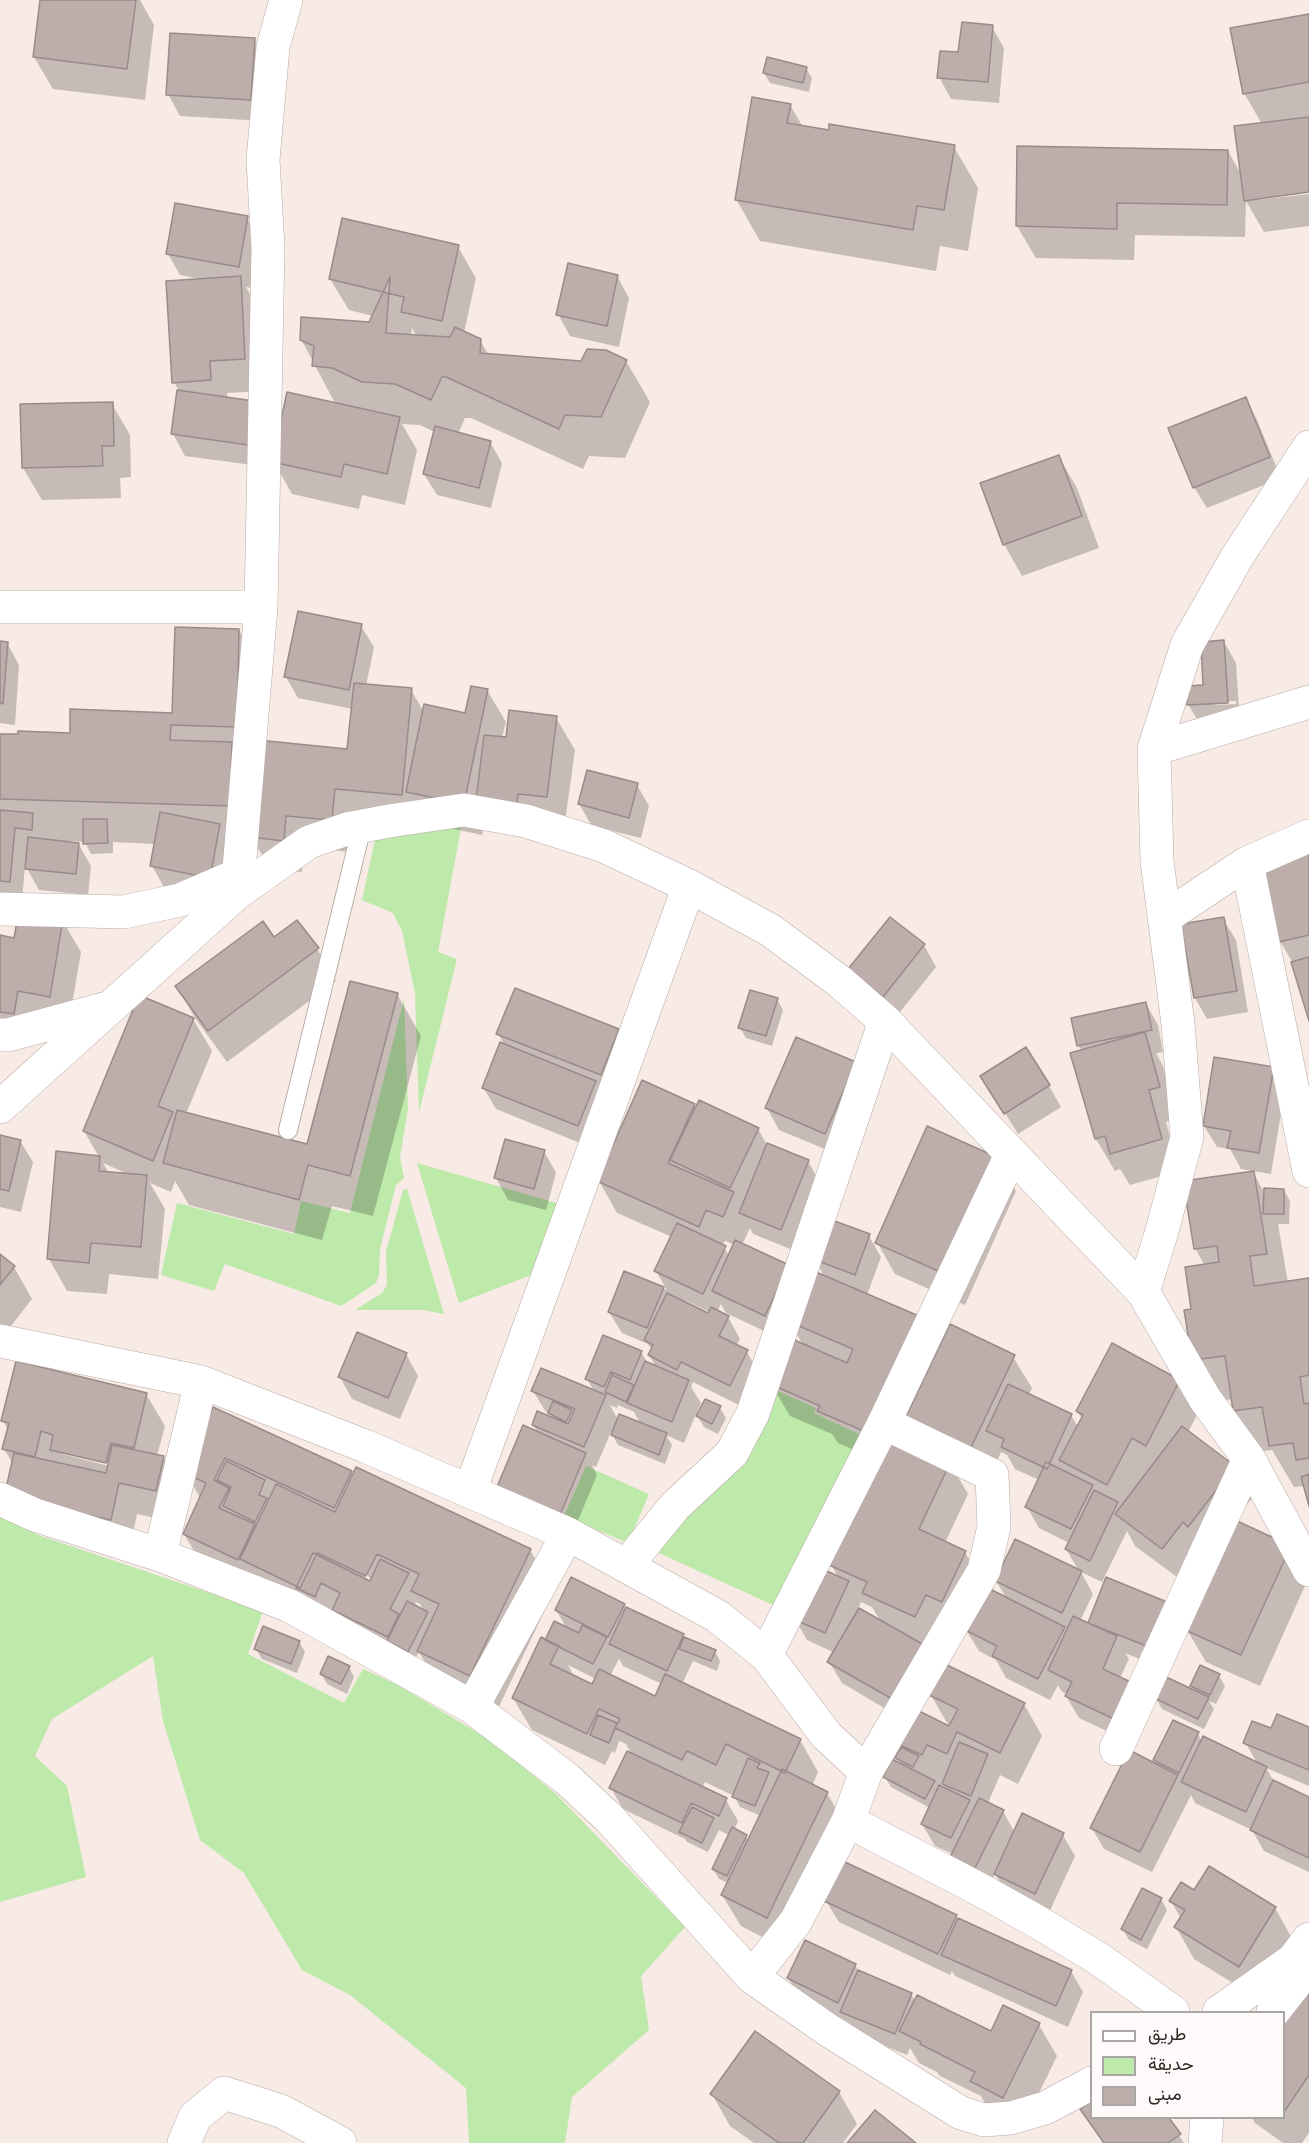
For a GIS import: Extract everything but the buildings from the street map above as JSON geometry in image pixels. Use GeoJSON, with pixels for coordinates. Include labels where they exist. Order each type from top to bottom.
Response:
{"type":"FeatureCollection","features":[{"type":"Feature","properties":{"kind":"street"},"geometry":{"type":"LineString","coordinates":[[238,884],[261,608],[268,248],[262,160],[273,47],[286,0]]}},
{"type":"Feature","properties":{"kind":"street"},"geometry":{"type":"LineString","coordinates":[[1143,1292],[1187,1137],[1178,1024],[1157,861],[1154,749],[1187,645],[1237,557],[1309,447]]}},
{"type":"Feature","properties":{"kind":"street"},"geometry":{"type":"LineString","coordinates":[[0,607],[261,608]]}},
{"type":"Feature","properties":{"kind":"street"},"geometry":{"type":"LineString","coordinates":[[1154,749],[1309,702]]}},
{"type":"Feature","properties":{"kind":"street"},"geometry":{"type":"LineString","coordinates":[[0,1107],[109,1008],[238,884],[309,842],[347,829],[465,810],[526,821],[604,846],[689,886],[770,930],[839,981],[885,1021],[1143,1292],[1205,1399],[1249,1459],[1309,1570]]}},
{"type":"Feature","properties":{"kind":"street"},"geometry":{"type":"LineString","coordinates":[[1164,918],[1247,863],[1309,836]]}},
{"type":"Feature","properties":{"kind":"street"},"geometry":{"type":"LineString","coordinates":[[1247,863],[1309,1171]]}},
{"type":"Feature","properties":{"kind":"street"},"geometry":{"type":"LineString","coordinates":[[0,909],[124,912],[238,884]]}},
{"type":"Feature","properties":{"kind":"street"},"geometry":{"type":"LineString","coordinates":[[470,1491],[689,886]]}},
{"type":"Feature","properties":{"kind":"street"},"geometry":{"type":"LineString","coordinates":[[0,1035],[8,1035],[109,1008]]}},
{"type":"Feature","properties":{"kind":"street"},"geometry":{"type":"LineString","coordinates":[[626,1566],[675,1506],[732,1454],[753,1413],[885,1021]]}},
{"type":"Feature","properties":{"kind":"street"},"geometry":{"type":"LineString","coordinates":[[766,1655],[884,1423],[1011,1155]]}},
{"type":"Feature","properties":{"kind":"street"},"geometry":{"type":"LineString","coordinates":[[0,1341],[201,1382],[365,1446],[568,1534],[717,1616],[766,1655],[826,1735],[866,1772]]}},
{"type":"Feature","properties":{"kind":"street"},"geometry":{"type":"LineString","coordinates":[[160,1555],[201,1382]]}},
{"type":"Feature","properties":{"kind":"street"},"geometry":{"type":"LineString","coordinates":[[752,1977],[796,1921],[848,1821],[866,1772],[984,1570],[994,1527],[992,1475],[884,1423]]}},
{"type":"Feature","properties":{"kind":"street"},"geometry":{"type":"LineString","coordinates":[[1116,1749],[1249,1459]]}},
{"type":"Feature","properties":{"kind":"street"},"geometry":{"type":"LineString","coordinates":[[0,1499],[35,1515],[160,1555],[290,1606],[472,1707],[567,1779],[610,1820],[752,1977],[828,2030],[961,2113],[984,2120],[1011,2118],[1045,2108],[1090,2084]]}},
{"type":"Feature","properties":{"kind":"street"},"geometry":{"type":"LineString","coordinates":[[472,1707],[568,1534]]}},
{"type":"Feature","properties":{"kind":"street"},"geometry":{"type":"LineString","coordinates":[[848,1821],[1036,1921],[1099,1959],[1170,2011]]}},
{"type":"Feature","properties":{"kind":"street"},"geometry":{"type":"LineString","coordinates":[[1222,2011],[1301,1949]]}},
{"type":"Feature","properties":{"kind":"street"},"geometry":{"type":"LineString","coordinates":[[1274,2011],[1299,1978],[1301,1949]]}},
{"type":"Feature","properties":{"kind":"street"},"geometry":{"type":"LineString","coordinates":[[184,2143],[195,2117],[224,2093],[281,2111],[340,2143]]}},
{"type":"Feature","properties":{"kind":"street"},"geometry":{"type":"LineString","coordinates":[[1205,2143],[1207,2119]]}},
{"type":"Feature","properties":{"kind":"lane"},"geometry":{"type":"LineString","coordinates":[[288,1130],[362,826]]}},
{"type":"Feature","properties":{"kind":"green space"},"geometry":{"type":"Polygon","coordinates":[[[462,823],[438,952],[457,959],[419,1112],[415,993],[402,931],[393,913],[362,900],[376,835],[462,823]]]}},
{"type":"Feature","properties":{"kind":"green space"},"geometry":{"type":"Polygon","coordinates":[[[404,999],[408,1109],[400,1157],[404,1178],[396,1185],[380,1249],[379,1275],[376,1283],[341,1306],[225,1264],[214,1291],[161,1275],[177,1203],[294,1234],[301,1201],[350,1213],[404,999]]]}},
{"type":"Feature","properties":{"kind":"green space"},"geometry":{"type":"Polygon","coordinates":[[[417,1163],[567,1206],[544,1270],[459,1303],[417,1163]]]}},
{"type":"Feature","properties":{"kind":"green space"},"geometry":{"type":"Polygon","coordinates":[[[407,1189],[444,1314],[423,1310],[355,1310],[382,1293],[387,1285],[386,1252],[403,1190],[407,1189]]]}},
{"type":"Feature","properties":{"kind":"green space"},"geometry":{"type":"Polygon","coordinates":[[[771,1388],[816,1408],[814,1413],[863,1436],[773,1605],[650,1549],[771,1388]]]}},
{"type":"Feature","properties":{"kind":"green space"},"geometry":{"type":"Polygon","coordinates":[[[586,1466],[649,1494],[628,1543],[564,1516],[586,1466]]]}},
{"type":"Feature","properties":{"kind":"green space"},"geometry":{"type":"Polygon","coordinates":[[[0,1514],[38,1535],[263,1611],[248,1654],[344,1703],[363,1669],[396,1684],[488,1739],[555,1793],[685,1927],[641,1976],[649,2030],[572,2097],[565,2143],[469,2143],[466,2088],[350,1995],[302,1970],[244,1873],[200,1840],[163,1721],[153,1656],[52,1719],[35,1756],[67,1786],[86,1877],[0,1902],[0,1514]]]}}]}
